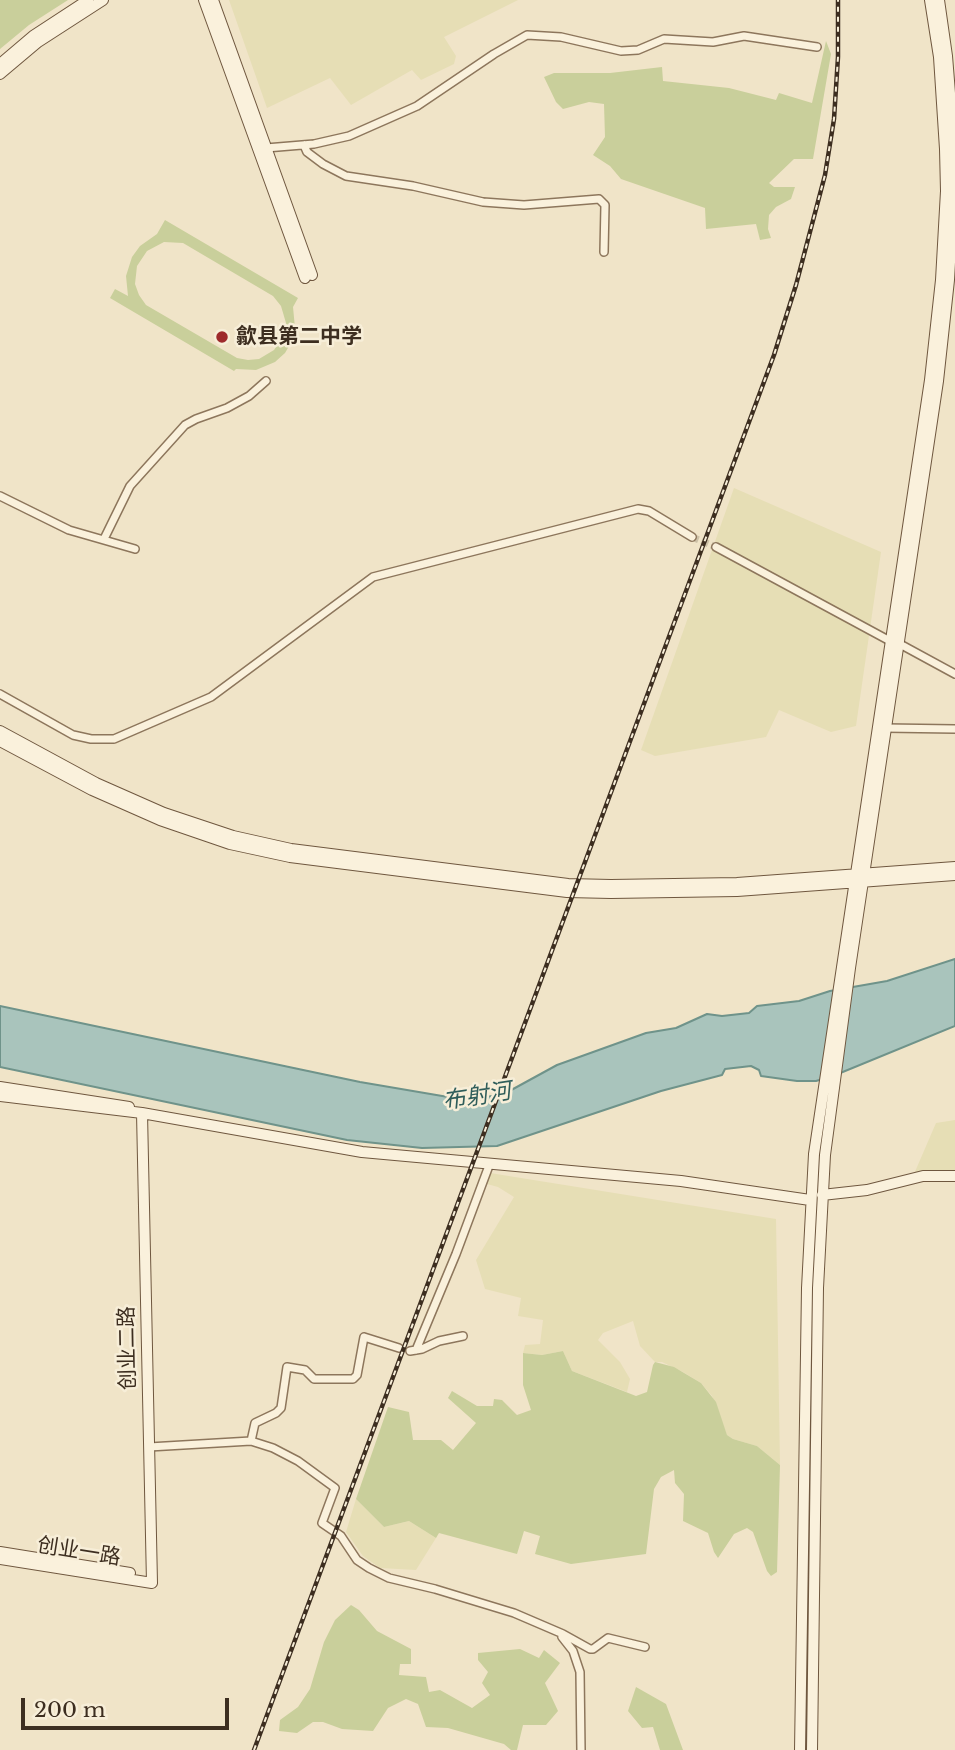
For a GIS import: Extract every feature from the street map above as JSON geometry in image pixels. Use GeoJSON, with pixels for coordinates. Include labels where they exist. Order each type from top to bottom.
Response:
{"type":"FeatureCollection","features":[{"type":"Feature","properties":{"kind":"main road"},"geometry":{"type":"LineString","coordinates":[[0,64],[33,36],[88,0]]}},
{"type":"Feature","properties":{"kind":"main road"},"geometry":{"type":"LineString","coordinates":[[0,74],[38,42],[103,0]]}},
{"type":"Feature","properties":{"kind":"main road"},"geometry":{"type":"LineString","coordinates":[[204,0],[309,276],[267,148],[213,0]]}},
{"type":"Feature","properties":{"kind":"main road"},"geometry":{"type":"LineString","coordinates":[[812,1750],[818,1288],[822,1195],[846,969],[894,642],[941,280],[946,191],[944,129],[939,57],[930,0]]}},
{"type":"Feature","properties":{"kind":"main road"},"geometry":{"type":"LineString","coordinates":[[859,878],[886,728],[894,642],[938,381],[950,280],[954,191],[952,118],[939,0]]}},
{"type":"Feature","properties":{"kind":"main road"},"geometry":{"type":"LineString","coordinates":[[0,731],[96,783],[163,813],[233,836],[291,849],[568,884],[699,884],[955,875]]}},
{"type":"Feature","properties":{"kind":"main road"},"geometry":{"type":"LineString","coordinates":[[0,741],[92,790],[149,816],[230,845],[290,857],[567,892],[699,893],[955,867]]}},
{"type":"Feature","properties":{"kind":"main road"},"geometry":{"type":"LineString","coordinates":[[800,1750],[810,1199],[821,1099],[846,969]]}},
{"type":"Feature","properties":{"kind":"main road"},"geometry":{"type":"LineString","coordinates":[[0,1087],[125,1105],[142,1113]]}},
{"type":"Feature","properties":{"kind":"main road"},"geometry":{"type":"LineString","coordinates":[[0,1096],[142,1113],[332,1148],[681,1181],[810,1199]]}},
{"type":"Feature","properties":{"kind":"main road","name":"创业二路"},"geometry":{"type":"LineString","coordinates":[[142,1113],[152,1580]]}},
{"type":"Feature","properties":{"kind":"main road"},"geometry":{"type":"LineString","coordinates":[[822,1195],[867,1190],[923,1176],[955,1176]]}},
{"type":"Feature","properties":{"kind":"main road","name":"创业一路"},"geometry":{"type":"LineString","coordinates":[[0,1552],[152,1580]]}},
{"type":"Feature","properties":{"kind":"main road","name":"创业一路"},"geometry":{"type":"LineString","coordinates":[[0,1559],[152,1580]]}},
{"type":"Feature","properties":{"kind":"street"},"geometry":{"type":"LineString","coordinates":[[267,148],[304,145],[349,136],[411,109],[510,43],[527,35],[561,37],[621,51],[639,50],[664,39],[713,42],[744,36],[817,47]]}},
{"type":"Feature","properties":{"kind":"street"},"geometry":{"type":"LineString","coordinates":[[304,145],[307,152],[323,164],[346,176],[413,186],[483,202],[524,205],[597,198],[605,205],[604,252]]}},
{"type":"Feature","properties":{"kind":"street"},"geometry":{"type":"LineString","coordinates":[[104,539],[130,486],[185,425],[227,408],[249,396],[266,381]]}},
{"type":"Feature","properties":{"kind":"street"},"geometry":{"type":"LineString","coordinates":[[0,496],[69,530],[135,549]]}},
{"type":"Feature","properties":{"kind":"street"},"geometry":{"type":"LineString","coordinates":[[0,694],[73,735],[90,739],[114,738],[211,697],[373,577],[638,509],[649,511],[692,537]]}},
{"type":"Feature","properties":{"kind":"street"},"geometry":{"type":"LineString","coordinates":[[716,547],[955,674]]}},
{"type":"Feature","properties":{"kind":"street"},"geometry":{"type":"LineString","coordinates":[[886,728],[955,729]]}},
{"type":"Feature","properties":{"kind":"street"},"geometry":{"type":"LineString","coordinates":[[463,1336],[413,1350],[456,1254],[490,1163]]}},
{"type":"Feature","properties":{"kind":"street"},"geometry":{"type":"LineString","coordinates":[[251,1441],[255,1423],[281,1408],[287,1367],[305,1370],[314,1379],[353,1379],[357,1375],[364,1337],[399,1348]]}},
{"type":"Feature","properties":{"kind":"street"},"geometry":{"type":"LineString","coordinates":[[149,1447],[251,1441],[273,1448],[290,1456],[335,1488],[322,1524],[341,1536],[357,1560],[369,1568],[389,1578],[513,1613],[557,1631],[590,1649],[608,1638],[645,1647]]}},
{"type":"Feature","properties":{"kind":"street"},"geometry":{"type":"LineString","coordinates":[[557,1631],[573,1651],[580,1672],[581,1750]]}},
{"type":"Feature","properties":{"kind":"shaded area"},"geometry":{"type":"Polygon","coordinates":[[[229,0],[518,0],[444,37],[456,56],[454,64],[421,80],[412,70],[351,105],[330,78],[267,108],[229,0]]]}},
{"type":"Feature","properties":{"kind":"shaded area"},"geometry":{"type":"Polygon","coordinates":[[[734,488],[881,552],[856,726],[831,732],[779,710],[766,737],[655,756],[641,750],[734,488]]]}},
{"type":"Feature","properties":{"kind":"shaded area"},"geometry":{"type":"Polygon","coordinates":[[[955,1120],[955,1172],[914,1174],[936,1123],[955,1120]]]}},
{"type":"Feature","properties":{"kind":"shaded area"},"geometry":{"type":"Polygon","coordinates":[[[490,1173],[776,1219],[780,1465],[757,1446],[727,1435],[712,1396],[701,1383],[683,1372],[662,1362],[655,1362],[640,1346],[633,1321],[603,1333],[598,1340],[620,1362],[630,1379],[627,1392],[572,1371],[563,1351],[542,1355],[523,1353],[525,1345],[540,1344],[543,1320],[518,1316],[521,1298],[485,1289],[476,1260],[514,1197],[487,1184],[490,1173]]]}},
{"type":"Feature","properties":{"kind":"shaded area"},"geometry":{"type":"Polygon","coordinates":[[[356,1499],[384,1527],[409,1521],[436,1538],[416,1570],[380,1568],[363,1556],[346,1532],[356,1499]]]}},
{"type":"Feature","properties":{"kind":"green space"},"geometry":{"type":"Polygon","coordinates":[[[0,0],[68,0],[29,25],[0,49],[0,0]]]}},
{"type":"Feature","properties":{"kind":"green space"},"geometry":{"type":"Polygon","coordinates":[[[826,41],[831,54],[813,159],[794,159],[769,183],[774,187],[795,187],[791,199],[776,207],[769,215],[768,229],[771,238],[760,240],[756,224],[706,229],[705,208],[621,179],[610,166],[593,155],[605,137],[604,104],[589,102],[563,109],[556,102],[544,77],[554,73],[610,73],[662,67],[663,81],[729,88],[776,100],[779,93],[812,103],[826,41]]]}},
{"type":"Feature","properties":{"kind":"green space"},"geometry":{"type":"Polygon","coordinates":[[[165,220],[298,298],[293,307],[295,328],[292,341],[285,353],[275,362],[256,370],[234,371],[110,298],[115,289],[128,296],[126,276],[132,257],[140,246],[157,234],[165,220]],[[164,242],[147,251],[137,266],[135,284],[146,305],[237,358],[259,359],[274,350],[284,335],[286,323],[281,306],[273,296],[183,243],[164,242]]]}},
{"type":"Feature","properties":{"kind":"green space"},"geometry":{"type":"Polygon","coordinates":[[[563,1351],[572,1371],[636,1396],[647,1392],[655,1362],[674,1367],[701,1383],[716,1402],[727,1435],[757,1446],[780,1465],[777,1572],[771,1576],[767,1571],[753,1532],[747,1528],[734,1534],[718,1558],[708,1533],[683,1521],[684,1494],[675,1483],[674,1470],[661,1477],[654,1489],[646,1554],[571,1564],[535,1554],[540,1536],[524,1531],[517,1554],[439,1533],[436,1538],[409,1521],[384,1527],[356,1499],[388,1407],[409,1412],[413,1440],[441,1440],[453,1450],[476,1423],[448,1398],[452,1391],[477,1406],[493,1406],[494,1399],[502,1400],[517,1415],[531,1410],[523,1385],[523,1353],[542,1355],[563,1351]]]}},
{"type":"Feature","properties":{"kind":"green space"},"geometry":{"type":"Polygon","coordinates":[[[351,1605],[359,1610],[377,1631],[411,1649],[411,1664],[400,1664],[399,1675],[426,1677],[429,1692],[440,1690],[472,1708],[490,1695],[482,1683],[488,1672],[478,1660],[478,1653],[520,1649],[539,1658],[544,1650],[560,1663],[545,1683],[558,1711],[546,1725],[523,1725],[517,1750],[448,1728],[426,1727],[418,1704],[406,1699],[388,1708],[373,1731],[342,1729],[323,1722],[313,1722],[297,1733],[279,1731],[280,1720],[298,1707],[310,1689],[324,1642],[335,1620],[351,1605]]]}},
{"type":"Feature","properties":{"kind":"green space"},"geometry":{"type":"Polygon","coordinates":[[[636,1687],[666,1704],[683,1750],[660,1750],[653,1727],[642,1728],[628,1711],[636,1687]]]}},
{"type":"Feature","properties":{"kind":"water"},"geometry":{"type":"Polygon","coordinates":[[[955,959],[955,1026],[833,1076],[816,1081],[797,1081],[761,1076],[759,1070],[751,1066],[725,1069],[722,1075],[661,1091],[497,1146],[422,1148],[347,1140],[0,1067],[0,1006],[360,1082],[454,1098],[480,1098],[504,1094],[557,1065],[646,1033],[676,1028],[707,1014],[722,1016],[749,1013],[757,1006],[799,1001],[830,991],[887,981],[955,959]]]}},
{"type":"Feature","properties":{"kind":"tunnel"},"geometry":{"type":"LineString","coordinates":[[692,537],[716,547]]}},
{"type":"Feature","properties":{"kind":"railway"},"geometry":{"type":"LineString","coordinates":[[254,1750],[774,355],[825,175],[834,119],[838,0]]}},
{"type":"Feature","properties":{"kind":"place","name":"歙县第二中学"},"geometry":{"type":"Point","coordinates":[222,337]}},
{"type":"Feature","properties":{"kind":"water label","name":"布射河"},"geometry":{"type":"Point","coordinates":[477,1097]}}]}
